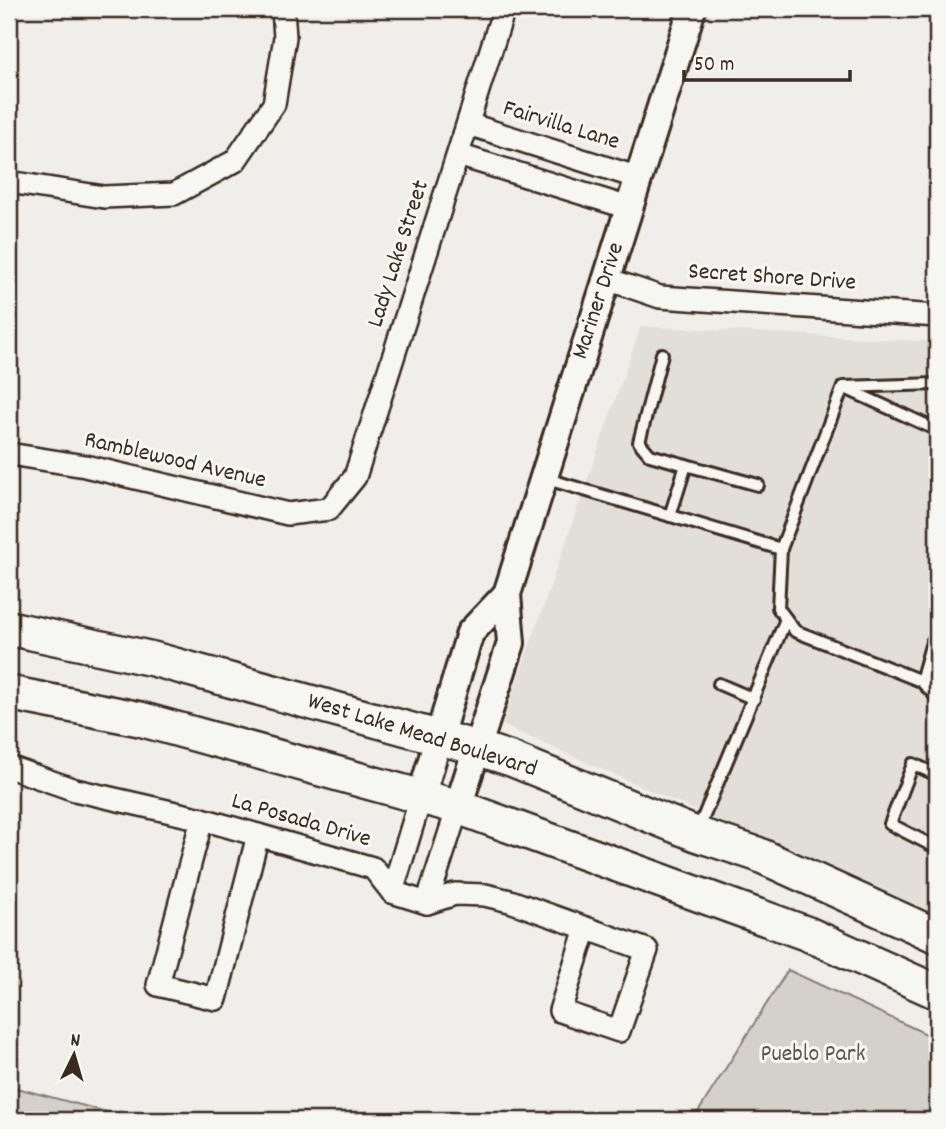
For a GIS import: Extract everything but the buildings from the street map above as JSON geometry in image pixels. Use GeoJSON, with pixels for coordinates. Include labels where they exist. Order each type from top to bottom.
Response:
{"type":"FeatureCollection","features":[{"type":"Feature","properties":{"kind":"main road","name":"West Lake Mead Boulevard"},"geometry":{"type":"LineString","coordinates":[[9,628],[153,659],[477,748],[696,834],[757,854],[937,936]]}},
{"type":"Feature","properties":{"kind":"main road"},"geometry":{"type":"LineString","coordinates":[[9,693],[140,719],[458,807],[808,934],[937,992]]}},
{"type":"Feature","properties":{"kind":"street"},"geometry":{"type":"LineString","coordinates":[[9,182],[104,197],[174,194],[235,161],[274,104],[285,37],[283,9]]}},
{"type":"Feature","properties":{"kind":"street","name":"Lady Lake Street"},"geometry":{"type":"LineString","coordinates":[[329,509],[355,477],[504,9]]}},
{"type":"Feature","properties":{"kind":"street","name":"Mariner Drive"},"geometry":{"type":"LineString","coordinates":[[427,902],[510,643],[507,594],[692,9]]}},
{"type":"Feature","properties":{"kind":"street","name":"Fairvilla Lane"},"geometry":{"type":"LineString","coordinates":[[468,124],[639,178]]}},
{"type":"Feature","properties":{"kind":"street"},"geometry":{"type":"LineString","coordinates":[[458,155],[629,208]]}},
{"type":"Feature","properties":{"kind":"street","name":"Secret Shore Drive"},"geometry":{"type":"LineString","coordinates":[[607,279],[660,297],[937,316]]}},
{"type":"Feature","properties":{"kind":"street","name":"Ramblewood Avenue"},"geometry":{"type":"LineString","coordinates":[[9,454],[85,466],[288,514],[329,509]]}},
{"type":"Feature","properties":{"kind":"street","name":"Mariner Drive"},"geometry":{"type":"LineString","coordinates":[[393,892],[470,633],[507,594]]}},
{"type":"Feature","properties":{"kind":"street","name":"La Posada Drive"},"geometry":{"type":"LineString","coordinates":[[9,767],[75,790],[202,819],[373,868],[393,892]]}},
{"type":"Feature","properties":{"kind":"street"},"geometry":{"type":"LineString","coordinates":[[202,819],[158,985],[216,999],[258,835]]}},
{"type":"Feature","properties":{"kind":"street"},"geometry":{"type":"LineString","coordinates":[[393,892],[427,902],[454,894],[485,895],[510,901],[586,928],[647,950],[619,1031],[560,1011],[586,928]]}},
{"type":"Feature","properties":{"kind":"lane"},"geometry":{"type":"LineString","coordinates":[[662,354],[639,442],[650,455],[758,485]]}},
{"type":"Feature","properties":{"kind":"lane"},"geometry":{"type":"LineString","coordinates":[[843,387],[937,384]]}},
{"type":"Feature","properties":{"kind":"lane"},"geometry":{"type":"LineString","coordinates":[[843,387],[937,430]]}},
{"type":"Feature","properties":{"kind":"lane"},"geometry":{"type":"LineString","coordinates":[[843,387],[781,548],[778,608],[795,631],[920,681],[937,697]]}},
{"type":"Feature","properties":{"kind":"lane"},"geometry":{"type":"LineString","coordinates":[[670,516],[686,465]]}},
{"type":"Feature","properties":{"kind":"lane"},"geometry":{"type":"LineString","coordinates":[[544,478],[781,548]]}},
{"type":"Feature","properties":{"kind":"lane"},"geometry":{"type":"LineString","coordinates":[[696,834],[786,620]]}},
{"type":"Feature","properties":{"kind":"lane"},"geometry":{"type":"LineString","coordinates":[[920,681],[932,642],[937,636]]}},
{"type":"Feature","properties":{"kind":"lane"},"geometry":{"type":"LineString","coordinates":[[719,684],[754,699]]}},
{"type":"Feature","properties":{"kind":"lane"},"geometry":{"type":"LineString","coordinates":[[937,775],[913,764],[890,824],[937,848]]}},
{"type":"Feature","properties":{"kind":"shaded area"},"geometry":{"type":"Polygon","coordinates":[[[641,326],[937,342],[937,917],[502,725],[641,326]]]}},
{"type":"Feature","properties":{"kind":"green space","name":"Pueblo Park"},"geometry":{"type":"Polygon","coordinates":[[[788,970],[937,1039],[937,1120],[693,1120],[788,970]]]}},
{"type":"Feature","properties":{"kind":"green space"},"geometry":{"type":"Polygon","coordinates":[[[9,1086],[137,1120],[9,1120],[9,1086]]]}}]}
